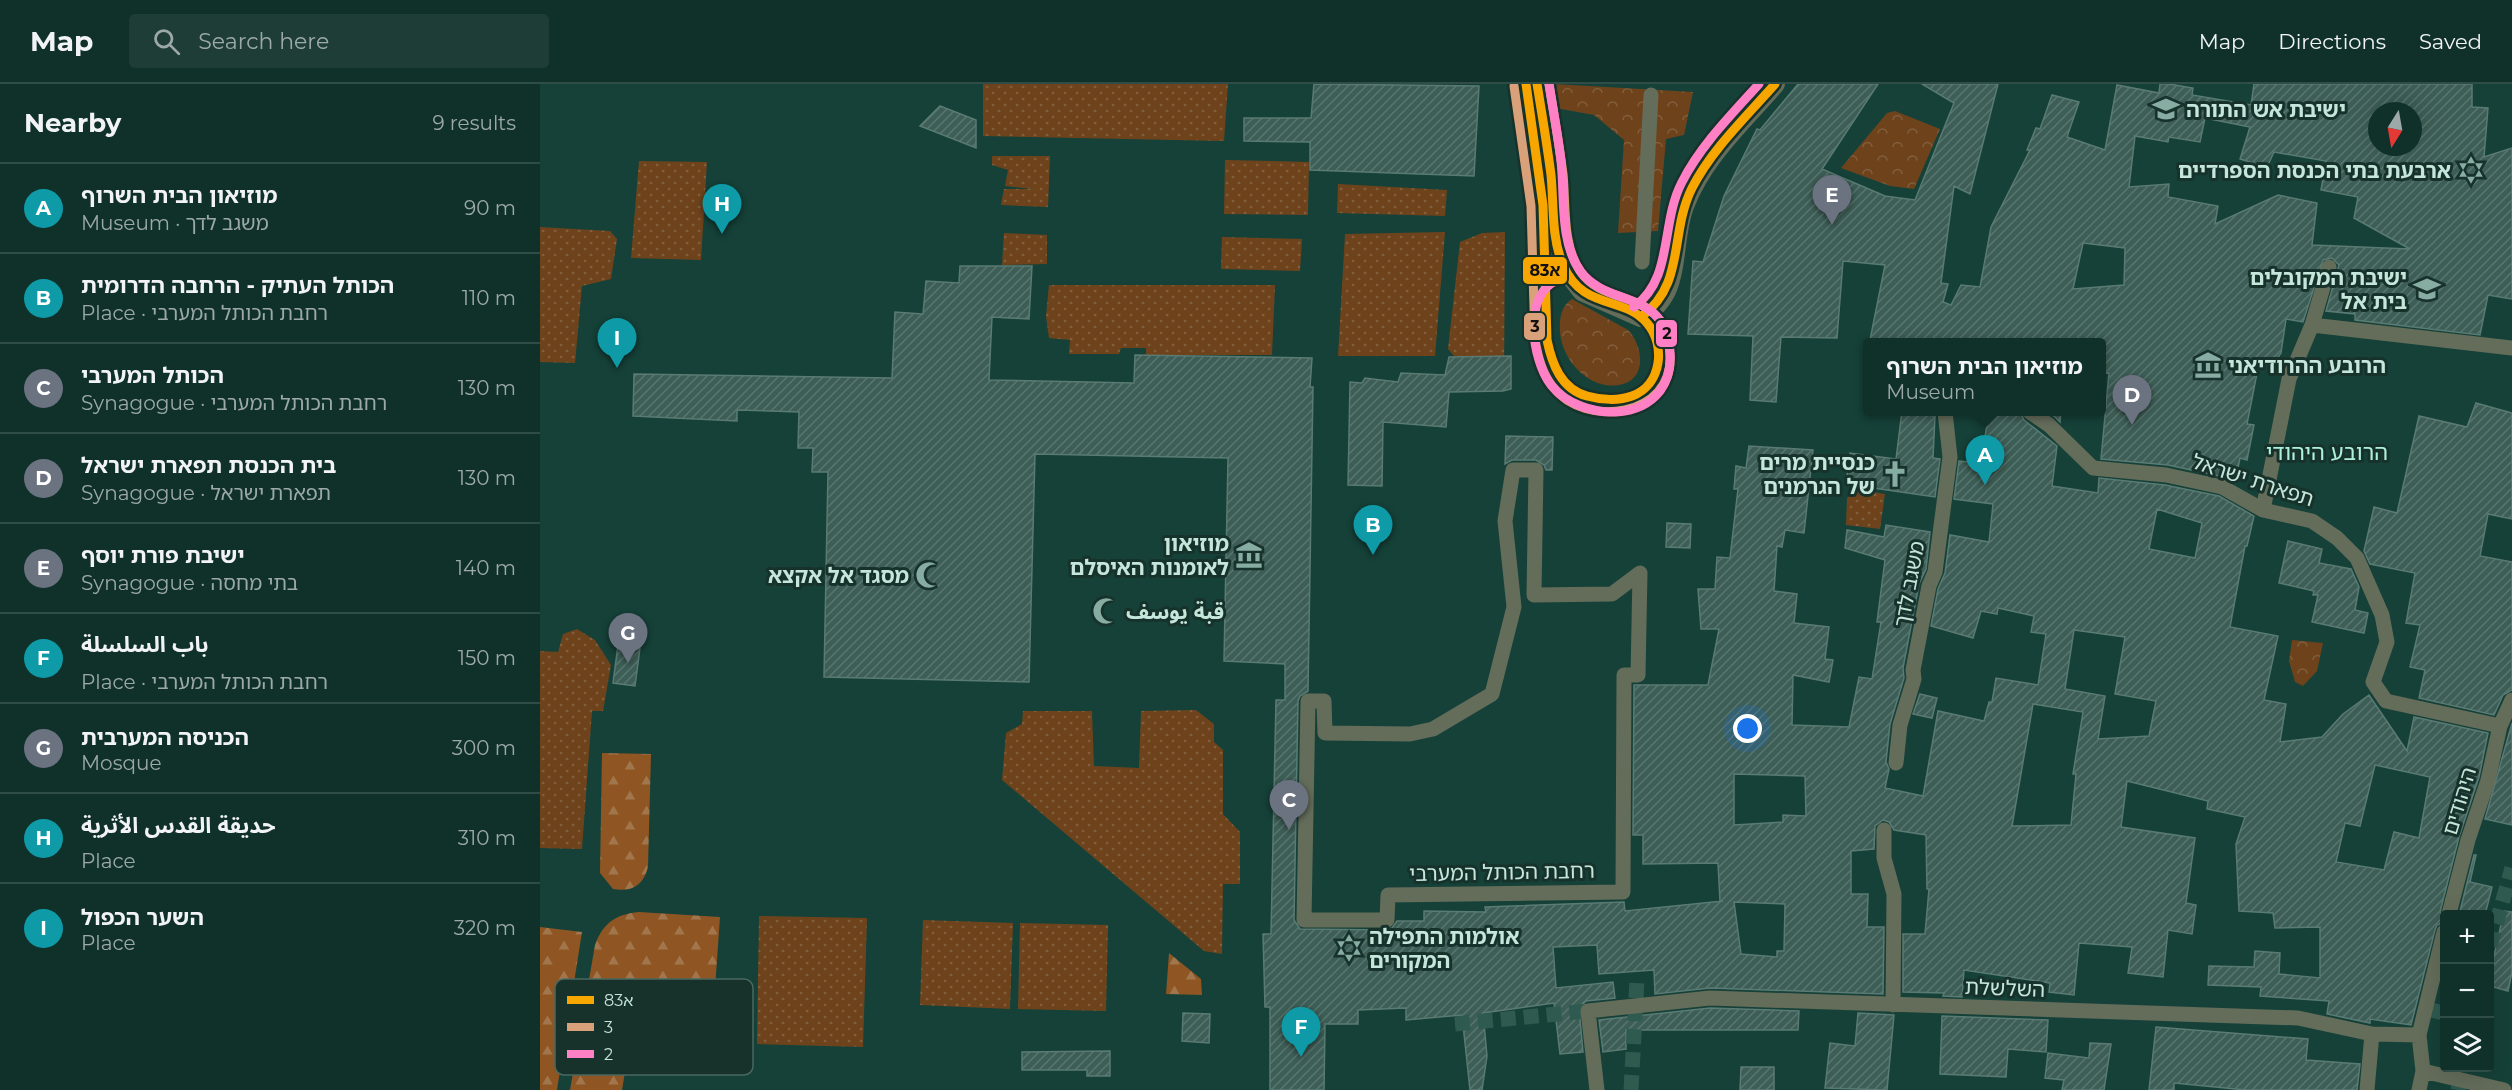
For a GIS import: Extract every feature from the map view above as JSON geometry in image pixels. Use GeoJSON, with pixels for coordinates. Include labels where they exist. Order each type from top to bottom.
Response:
{"type":"FeatureCollection","features":[{"type":"Feature","properties":{"kind":"street"},"geometry":{"type":"LineString","coordinates":[[1537,84],[1550,171],[1556,240],[1565,269],[1582,291],[1641,317],[1653,310],[1664,298],[1672,282],[1677,237],[1684,207],[1698,176],[1775,84]]}},
{"type":"Feature","properties":{"kind":"street"},"geometry":{"type":"LineString","coordinates":[[1642,261],[1651,96]]}},
{"type":"Feature","properties":{"kind":"street"},"geometry":{"type":"LineString","coordinates":[[2263,510],[2289,379],[2312,325],[2329,267]]}},
{"type":"Feature","properties":{"kind":"street"},"geometry":{"type":"LineString","coordinates":[[2312,325],[2512,346]]}},
{"type":"Feature","properties":{"kind":"street","name":"משגב לדך"},"geometry":{"type":"LineString","coordinates":[[1896,763],[1900,725],[1914,679],[1929,586],[1935,572],[1950,457],[1946,416]]}},
{"type":"Feature","properties":{"kind":"street","name":"תפארת ישראל"},"geometry":{"type":"LineString","coordinates":[[2037,416],[2093,468],[2166,475],[2222,488],[2263,510],[2312,520],[2337,538],[2357,558],[2382,615],[2387,642],[2373,682],[2386,701],[2500,726]]}},
{"type":"Feature","properties":{"kind":"street","name":"רחבת הכותל המערבי"},"geometry":{"type":"LineString","coordinates":[[1514,470],[1536,470],[1534,595],[1612,594],[1640,573],[1638,675],[1624,675],[1623,892],[1388,895],[1388,920],[1304,921],[1308,701],[1324,701],[1325,733],[1410,734],[1433,729],[1492,694],[1514,607],[1505,521],[1514,470]]}},
{"type":"Feature","properties":{"kind":"street","name":"היהודים"},"geometry":{"type":"LineString","coordinates":[[2450,910],[2468,840],[2488,780],[2500,726],[2512,700]]}},
{"type":"Feature","properties":{"kind":"street"},"geometry":{"type":"LineString","coordinates":[[1884,830],[1884,858],[1894,894],[1893,1005]]}},
{"type":"Feature","properties":{"kind":"street"},"geometry":{"type":"LineString","coordinates":[[2420,1090],[2423,1071],[2419,1035],[2440,952]]}},
{"type":"Feature","properties":{"kind":"street","name":"השלשלת"},"geometry":{"type":"LineString","coordinates":[[1597,1090],[1588,1011],[1710,998],[2298,1018],[2372,1034],[2419,1035]]}},
{"type":"Feature","properties":{"kind":"street"},"geometry":{"type":"LineString","coordinates":[[2367,1090],[2372,1034]]}},
{"type":"Feature","properties":{"kind":"street"},"geometry":{"type":"LineString","coordinates":[[2423,1071],[2479,1088],[2504,1090]]}},
{"type":"Feature","properties":{"kind":"green space"},"geometry":{"type":"Polygon","coordinates":[[[983,84],[1228,84],[1224,141],[983,136],[983,84]]]}},
{"type":"Feature","properties":{"kind":"green space"},"geometry":{"type":"Polygon","coordinates":[[[1554,84],[1693,92],[1684,135],[1666,139],[1658,231],[1618,233],[1624,140],[1594,115],[1550,107],[1554,84]]]}},
{"type":"Feature","properties":{"kind":"green space"},"geometry":{"type":"Polygon","coordinates":[[[1895,111],[1940,129],[1914,189],[1890,186],[1841,168],[1887,113],[1895,111]]]}},
{"type":"Feature","properties":{"kind":"green space"},"geometry":{"type":"Polygon","coordinates":[[[992,156],[1050,156],[1048,207],[1001,205],[1004,189],[1032,189],[1005,186],[1008,170],[992,165],[992,156]]]}},
{"type":"Feature","properties":{"kind":"green space"},"geometry":{"type":"Polygon","coordinates":[[[1225,160],[1309,162],[1308,215],[1224,214],[1225,160]]]}},
{"type":"Feature","properties":{"kind":"green space"},"geometry":{"type":"Polygon","coordinates":[[[639,161],[707,162],[701,260],[631,258],[639,161]]]}},
{"type":"Feature","properties":{"kind":"green space"},"geometry":{"type":"Polygon","coordinates":[[[1338,184],[1447,190],[1445,216],[1337,213],[1338,184]]]}},
{"type":"Feature","properties":{"kind":"green space"},"geometry":{"type":"Polygon","coordinates":[[[540,227],[610,231],[617,239],[611,279],[582,286],[575,363],[540,362],[540,227]]]}},
{"type":"Feature","properties":{"kind":"green space"},"geometry":{"type":"Polygon","coordinates":[[[1445,232],[1435,356],[1338,356],[1345,234],[1445,232]]]}},
{"type":"Feature","properties":{"kind":"green space"},"geometry":{"type":"Polygon","coordinates":[[[1505,232],[1504,384],[1454,356],[1448,349],[1460,242],[1482,233],[1505,232]]]}},
{"type":"Feature","properties":{"kind":"green space"},"geometry":{"type":"Polygon","coordinates":[[[1004,233],[1047,235],[1047,264],[1002,265],[1004,233]]]}},
{"type":"Feature","properties":{"kind":"green space"},"geometry":{"type":"Polygon","coordinates":[[[1222,237],[1302,239],[1300,271],[1221,269],[1222,237]]]}},
{"type":"Feature","properties":{"kind":"green space"},"geometry":{"type":"Polygon","coordinates":[[[1049,285],[1275,285],[1272,355],[1146,355],[1146,348],[1121,348],[1119,354],[1069,354],[1070,340],[1049,338],[1046,316],[1049,285]]]}},
{"type":"Feature","properties":{"kind":"green space"},"geometry":{"type":"Polygon","coordinates":[[[1572,299],[1628,330],[1633,336],[1637,343],[1640,360],[1636,375],[1631,380],[1611,386],[1600,384],[1580,372],[1572,364],[1562,343],[1560,318],[1563,309],[1572,299]]]}},
{"type":"Feature","properties":{"kind":"green space"},"geometry":{"type":"Polygon","coordinates":[[[1857,489],[1885,494],[1880,529],[1846,525],[1847,498],[1857,489]]]}},
{"type":"Feature","properties":{"kind":"green space"},"geometry":{"type":"Polygon","coordinates":[[[577,629],[595,640],[611,665],[603,711],[592,711],[582,849],[540,848],[540,651],[558,652],[563,634],[577,629]]]}},
{"type":"Feature","properties":{"kind":"green space"},"geometry":{"type":"Polygon","coordinates":[[[2292,640],[2323,643],[2317,671],[2303,686],[2295,682],[2289,661],[2292,640]]]}},
{"type":"Feature","properties":{"kind":"green space"},"geometry":{"type":"Polygon","coordinates":[[[1196,710],[1214,724],[1214,742],[1223,750],[1223,814],[1240,832],[1240,884],[1223,884],[1222,954],[1204,951],[1002,780],[1006,733],[1022,724],[1023,711],[1092,711],[1094,766],[1139,768],[1141,711],[1196,710]]]}},
{"type":"Feature","properties":{"kind":"green space"},"geometry":{"type":"Polygon","coordinates":[[[602,753],[651,754],[648,867],[640,883],[626,890],[613,889],[600,873],[602,753]]]}},
{"type":"Feature","properties":{"kind":"green space"},"geometry":{"type":"Polygon","coordinates":[[[639,912],[720,917],[716,979],[589,979],[598,937],[606,925],[624,915],[639,912]]]}},
{"type":"Feature","properties":{"kind":"green space"},"geometry":{"type":"Polygon","coordinates":[[[759,916],[867,918],[863,1047],[757,1044],[759,916]]]}},
{"type":"Feature","properties":{"kind":"green space"},"geometry":{"type":"Polygon","coordinates":[[[923,920],[1013,923],[1010,1009],[920,1005],[923,920]]]}},
{"type":"Feature","properties":{"kind":"green space"},"geometry":{"type":"Polygon","coordinates":[[[1020,923],[1108,925],[1106,1011],[1018,1009],[1020,923]]]}},
{"type":"Feature","properties":{"kind":"green space"},"geometry":{"type":"Polygon","coordinates":[[[540,927],[582,932],[575,979],[555,979],[555,1075],[559,1075],[557,1090],[540,1090],[540,927]]]}},
{"type":"Feature","properties":{"kind":"green space"},"geometry":{"type":"Polygon","coordinates":[[[1169,953],[1201,979],[1202,995],[1166,994],[1169,953]]]}},
{"type":"Feature","properties":{"kind":"green space"},"geometry":{"type":"Polygon","coordinates":[[[573,1075],[624,1075],[622,1090],[570,1090],[573,1075]]]}},
{"type":"Feature","properties":{"kind":"building"},"geometry":{"type":"Polygon","coordinates":[[[1314,84],[1479,86],[1474,176],[1310,170],[1310,142],[1244,141],[1244,118],[1311,118],[1314,84]]]}},
{"type":"Feature","properties":{"kind":"building"},"geometry":{"type":"Polygon","coordinates":[[[1798,84],[1878,84],[1822,169],[1885,196],[1915,200],[1954,103],[1922,84],[1998,84],[1970,194],[1954,186],[1941,283],[1948,284],[1943,302],[1951,305],[1961,285],[1980,287],[1991,227],[2030,150],[2027,150],[2036,128],[2040,129],[2052,95],[2079,102],[2067,137],[2105,150],[2117,85],[2159,93],[2160,84],[2169,84],[2193,88],[2192,95],[2251,105],[2254,84],[2472,84],[2472,107],[2488,108],[2484,157],[2512,148],[2512,299],[2488,295],[2480,335],[2355,320],[2355,314],[2326,311],[2339,265],[2332,258],[2323,260],[2303,322],[2286,319],[2281,353],[2272,366],[2259,363],[2247,424],[2254,425],[2247,460],[2240,458],[2235,483],[2224,477],[2168,465],[2101,459],[2109,373],[2106,373],[2106,338],[1870,338],[1885,265],[1843,261],[1837,338],[1781,337],[1776,402],[1750,400],[1753,336],[1688,334],[1693,261],[1703,262],[1724,196],[1757,129],[1760,130],[1798,84]],[[2205,118],[2200,142],[2169,137],[2168,142],[2135,136],[2129,187],[2169,184],[2168,197],[2218,206],[2215,224],[2278,195],[2317,203],[2312,245],[2410,249],[2354,218],[2358,197],[2321,190],[2326,161],[2274,152],[2267,167],[2240,159],[2250,127],[2205,118]],[[2083,243],[2073,289],[2124,285],[2125,248],[2083,243]]]}},
{"type":"Feature","properties":{"kind":"building"},"geometry":{"type":"Polygon","coordinates":[[[940,106],[976,120],[976,148],[920,126],[940,106]]]}},
{"type":"Feature","properties":{"kind":"building"},"geometry":{"type":"Polygon","coordinates":[[[960,266],[1032,266],[1029,319],[992,317],[989,380],[1134,383],[1135,355],[1312,358],[1308,691],[1300,696],[1298,701],[1294,920],[1300,929],[1387,930],[1392,928],[1397,921],[1424,921],[1424,911],[1486,912],[1485,907],[1624,902],[1625,911],[1723,901],[1720,901],[1718,863],[1643,864],[1643,835],[1633,835],[1634,685],[1708,685],[1719,629],[1701,629],[1698,589],[1715,589],[1717,557],[1730,558],[1738,489],[1734,489],[1736,466],[1746,468],[1749,446],[1813,450],[1804,533],[1785,530],[1782,547],[1777,546],[1774,591],[1797,594],[1794,623],[1829,627],[1825,659],[1833,660],[1829,682],[1793,675],[1792,725],[1849,727],[1859,677],[1872,679],[1881,622],[1877,622],[1885,560],[1845,548],[1847,530],[1884,537],[1886,525],[1930,532],[1926,569],[1919,584],[1903,668],[1904,678],[1890,724],[1886,762],[1889,769],[1885,788],[1923,796],[1938,711],[1984,721],[1989,702],[1992,702],[1996,678],[2038,685],[2046,634],[2031,632],[2034,616],[1998,608],[1997,614],[1981,611],[1973,638],[1931,626],[1938,589],[1945,573],[1950,535],[1989,542],[1993,504],[1954,499],[1959,461],[1981,463],[1988,416],[2022,416],[2024,420],[2057,446],[2052,486],[2098,493],[2099,478],[2165,485],[2219,496],[2254,516],[2247,546],[2245,546],[2230,627],[2278,636],[2264,700],[2286,704],[2280,742],[2322,737],[2343,714],[2369,695],[2407,751],[2414,717],[2488,733],[2479,777],[2459,837],[2440,910],[2440,924],[2435,930],[2411,1025],[2370,1019],[2370,1023],[2327,1014],[2329,1001],[2260,996],[2261,987],[2208,985],[2209,966],[2254,967],[2255,951],[2280,953],[2279,974],[2320,978],[2320,927],[2275,928],[2273,913],[2239,911],[2236,844],[2245,817],[2207,809],[2208,801],[2127,781],[2121,827],[2195,838],[2186,903],[2196,905],[2192,934],[2168,930],[2163,977],[2128,973],[2132,947],[2079,943],[2074,995],[2049,992],[2050,983],[1964,970],[1962,997],[1943,996],[1944,993],[1903,992],[1903,934],[1925,934],[1929,889],[1927,889],[1926,835],[1894,830],[1889,822],[1883,820],[1875,826],[1874,849],[1851,851],[1851,894],[1868,894],[1867,927],[1884,927],[1883,994],[1710,988],[1655,994],[1654,970],[1599,974],[1597,945],[1553,947],[1556,988],[1613,982],[1615,998],[1586,1001],[1579,1008],[1583,1052],[1560,1054],[1554,1003],[1483,1013],[1487,1056],[1482,1090],[1470,1090],[1462,1015],[1406,1020],[1406,1008],[1358,1010],[1358,1024],[1325,1024],[1324,1090],[1270,1090],[1270,1007],[1265,1007],[1263,934],[1271,934],[1276,700],[1285,700],[1285,664],[1224,661],[1228,458],[1035,454],[1029,682],[824,677],[828,472],[812,472],[813,448],[798,448],[799,412],[737,410],[737,421],[633,416],[634,374],[892,378],[895,312],[923,314],[926,281],[959,283],[960,266]],[[2157,509],[2149,549],[2195,558],[2202,523],[2157,509]],[[2074,630],[2065,689],[2105,696],[2098,739],[2149,736],[2156,701],[2115,694],[2125,637],[2074,630]],[[2033,704],[2012,826],[2071,825],[2076,774],[2073,774],[2083,712],[2033,704]],[[2375,765],[2360,826],[2345,823],[2336,862],[2384,870],[2394,832],[2419,838],[2430,777],[2375,765]],[[1734,774],[1734,825],[1783,822],[1783,815],[1806,816],[1805,776],[1734,774]],[[1734,902],[1741,954],[1777,957],[1777,951],[1784,951],[1785,904],[1734,902]]]}},
{"type":"Feature","properties":{"kind":"building"},"geometry":{"type":"Polygon","coordinates":[[[1511,356],[1511,389],[1449,392],[1446,427],[1383,422],[1382,486],[1348,485],[1350,382],[1362,383],[1365,378],[1398,382],[1401,373],[1445,375],[1449,357],[1511,356]]]}},
{"type":"Feature","properties":{"kind":"building"},"geometry":{"type":"Polygon","coordinates":[[[2476,403],[2512,413],[2512,519],[2488,514],[2480,556],[2512,562],[2512,690],[2503,695],[2494,715],[2419,698],[2425,670],[2410,667],[2420,625],[2406,623],[2415,573],[2370,564],[2364,551],[2374,507],[2397,513],[2419,416],[2467,427],[2476,403]]]}},
{"type":"Feature","properties":{"kind":"building","name":"כנסיית מרים של הגרמנים"},"geometry":{"type":"Polygon","coordinates":[[[1901,416],[1935,416],[1933,458],[1940,459],[1935,497],[1846,484],[1850,453],[1896,459],[1901,416]]]}},
{"type":"Feature","properties":{"kind":"building"},"geometry":{"type":"Polygon","coordinates":[[[1506,436],[1553,437],[1552,470],[1546,470],[1544,465],[1536,460],[1512,460],[1505,464],[1506,436]]]}},
{"type":"Feature","properties":{"kind":"building"},"geometry":{"type":"Polygon","coordinates":[[[1667,523],[1691,524],[1690,548],[1666,547],[1667,523]]]}},
{"type":"Feature","properties":{"kind":"building"},"geometry":{"type":"Polygon","coordinates":[[[2288,541],[2322,549],[2319,563],[2351,569],[2359,587],[2355,610],[2368,613],[2364,633],[2312,622],[2318,595],[2313,595],[2314,591],[2279,583],[2288,541]]]}},
{"type":"Feature","properties":{"kind":"building"},"geometry":{"type":"Polygon","coordinates":[[[618,645],[640,648],[635,686],[613,683],[618,645]]]}},
{"type":"Feature","properties":{"kind":"building"},"geometry":{"type":"Polygon","coordinates":[[[1920,694],[1937,698],[1932,718],[1913,714],[1920,694]]]}},
{"type":"Feature","properties":{"kind":"building"},"geometry":{"type":"Polygon","coordinates":[[[2512,723],[2512,825],[2485,819],[2512,723]]]}},
{"type":"Feature","properties":{"kind":"building"},"geometry":{"type":"Polygon","coordinates":[[[2474,855],[2476,855],[2470,882],[2492,887],[2486,910],[2460,910],[2474,855]]]}},
{"type":"Feature","properties":{"kind":"building"},"geometry":{"type":"Polygon","coordinates":[[[2504,911],[2512,912],[2512,972],[2508,991],[2494,987],[2494,956],[2504,911]]]}},
{"type":"Feature","properties":{"kind":"building"},"geometry":{"type":"Polygon","coordinates":[[[1710,1008],[1799,1011],[1798,1030],[1626,1030],[1626,1049],[1603,1052],[1599,1020],[1710,1008]]]}},
{"type":"Feature","properties":{"kind":"building"},"geometry":{"type":"Polygon","coordinates":[[[1183,1013],[1210,1014],[1209,1043],[1182,1041],[1183,1013]]]}},
{"type":"Feature","properties":{"kind":"building"},"geometry":{"type":"Polygon","coordinates":[[[1858,1013],[1894,1015],[1887,1090],[1825,1088],[1830,1043],[1855,1046],[1858,1013]]]}},
{"type":"Feature","properties":{"kind":"building"},"geometry":{"type":"Polygon","coordinates":[[[1942,1016],[2048,1020],[2046,1052],[2008,1049],[2006,1077],[1940,1074],[1942,1016]]]}},
{"type":"Feature","properties":{"kind":"building"},"geometry":{"type":"Polygon","coordinates":[[[2156,1027],[2308,1039],[2306,1060],[2360,1064],[2357,1090],[2246,1090],[2174,1083],[2174,1090],[2149,1090],[2156,1027]]]}},
{"type":"Feature","properties":{"kind":"building"},"geometry":{"type":"Polygon","coordinates":[[[2090,1043],[2111,1044],[2104,1090],[2062,1090],[2064,1080],[2045,1078],[2048,1053],[2089,1058],[2090,1043]]]}},
{"type":"Feature","properties":{"kind":"building"},"geometry":{"type":"Polygon","coordinates":[[[1110,1051],[1110,1076],[1087,1076],[1087,1070],[1022,1070],[1022,1052],[1110,1051]]]}},
{"type":"Feature","properties":{"kind":"building"},"geometry":{"type":"Polygon","coordinates":[[[1741,1067],[1774,1067],[1774,1090],[1740,1090],[1741,1067]]]}},
{"type":"Feature","properties":{"kind":"tunnel"},"geometry":{"type":"LineString","coordinates":[[2494,932],[2512,868]]}},
{"type":"Feature","properties":{"kind":"tunnel"},"geometry":{"type":"LineString","coordinates":[[1631,1090],[1637,980]]}},
{"type":"Feature","properties":{"kind":"tunnel"},"geometry":{"type":"LineString","coordinates":[[2427,1009],[2440,1012]]}},
{"type":"Feature","properties":{"kind":"tunnel"},"geometry":{"type":"LineString","coordinates":[[1455,1024],[1588,1011]]}},
{"type":"Feature","properties":{"kind":"tunnel"},"geometry":{"type":"LineString","coordinates":[[2458,1090],[2461,1072]]}},
{"type":"Feature","properties":{"kind":"transit line","name":"83א"},"geometry":{"type":"LineString","coordinates":[[1526,84],[1543,205],[1547,340],[1552,358],[1564,382],[1578,393],[1604,399],[1627,398],[1642,391],[1655,374],[1659,353],[1657,342],[1647,323],[1637,314],[1581,290],[1571,280],[1563,265],[1556,243],[1551,175],[1537,84]]}},
{"type":"Feature","properties":{"kind":"transit line","name":"3"},"geometry":{"type":"LineString","coordinates":[[1514,86],[1531,206],[1535,340],[1541,365],[1553,387],[1567,400],[1585,408],[1605,412],[1625,410],[1643,403],[1658,392],[1667,376],[1670,355],[1666,333],[1658,318],[1647,308],[1604,291],[1591,283],[1574,260],[1568,237],[1563,174],[1549,84]]}},
{"type":"Feature","properties":{"kind":"transit line","name":"2"},"geometry":{"type":"LineString","coordinates":[[1549,84],[1561,161],[1566,233],[1574,260],[1581,272],[1592,283],[1647,309],[1658,318],[1666,332],[1670,352],[1668,372],[1663,387],[1651,400],[1629,410],[1598,411],[1572,402],[1551,385],[1539,360],[1534,328],[1539,299],[1547,287],[1558,280]]}},
{"type":"Feature","properties":{"kind":"transit line","name":"2"},"geometry":{"type":"LineString","coordinates":[[1634,307],[1647,295],[1661,266],[1675,198],[1682,182],[1707,143],[1759,84]]}},
{"type":"Feature","properties":{"kind":"transit line","name":"83א"},"geometry":{"type":"LineString","coordinates":[[1641,317],[1655,304],[1665,289],[1671,274],[1685,205],[1700,174],[1730,134],[1775,84]]}},
{"type":"Feature","properties":{"kind":"place","name":"ישיבת אש התורה"},"geometry":{"type":"Point","coordinates":[2166,109]}},
{"type":"Feature","properties":{"kind":"place","name":"ארבעת בתי הכנסת הספרדיים"},"geometry":{"type":"Point","coordinates":[2471,170]}},
{"type":"Feature","properties":{"kind":"place","name":"ישיבת פורת יוסף"},"geometry":{"type":"Point","coordinates":[1832,225]}},
{"type":"Feature","properties":{"kind":"place","name":"حديقة القدس الأثرية"},"geometry":{"type":"Point","coordinates":[722,234]}},
{"type":"Feature","properties":{"kind":"place","name":"ישיבת המקובלים בית אל"},"geometry":{"type":"Point","coordinates":[2427,289]}},
{"type":"Feature","properties":{"kind":"place","name":"הרובע ההרודיאני"},"geometry":{"type":"Point","coordinates":[2208,365]}},
{"type":"Feature","properties":{"kind":"place","name":"השער הכפול"},"geometry":{"type":"Point","coordinates":[617,368]}},
{"type":"Feature","properties":{"kind":"place","name":"בית הכנסת תפארת ישראל"},"geometry":{"type":"Point","coordinates":[2132,425]}},
{"type":"Feature","properties":{"kind":"place","name":"כנסיית מרים של הגרמנים"},"geometry":{"type":"Point","coordinates":[1895,474]}},
{"type":"Feature","properties":{"kind":"place","name":"מוזיאון הבית השרוף"},"geometry":{"type":"Point","coordinates":[1985,485]}},
{"type":"Feature","properties":{"kind":"place","name":"מוזיאון לאומנות האיסלם"},"geometry":{"type":"Point","coordinates":[1249,555]}},
{"type":"Feature","properties":{"kind":"place","name":"הכותל העתיק - הרחבה הדרומית"},"geometry":{"type":"Point","coordinates":[1373,555]}},
{"type":"Feature","properties":{"kind":"place","name":"מסגד אל אקצא"},"geometry":{"type":"Point","coordinates":[929,575]}},
{"type":"Feature","properties":{"kind":"place","name":"قبة يوسف"},"geometry":{"type":"Point","coordinates":[1106,611]}},
{"type":"Feature","properties":{"kind":"place","name":"הכניסה המערבית"},"geometry":{"type":"Point","coordinates":[628,663]}},
{"type":"Feature","properties":{"kind":"place","name":"הכותל המערבי"},"geometry":{"type":"Point","coordinates":[1289,830]}},
{"type":"Feature","properties":{"kind":"place","name":"אולמות התפילה המקורים"},"geometry":{"type":"Point","coordinates":[1349,948]}},
{"type":"Feature","properties":{"kind":"place","name":"باب السلسلة"},"geometry":{"type":"Point","coordinates":[1301,1057]}},
{"type":"Feature","properties":{"kind":"district","name":"הרובע היהודי"},"geometry":{"type":"Point","coordinates":[2327,452]}}]}
